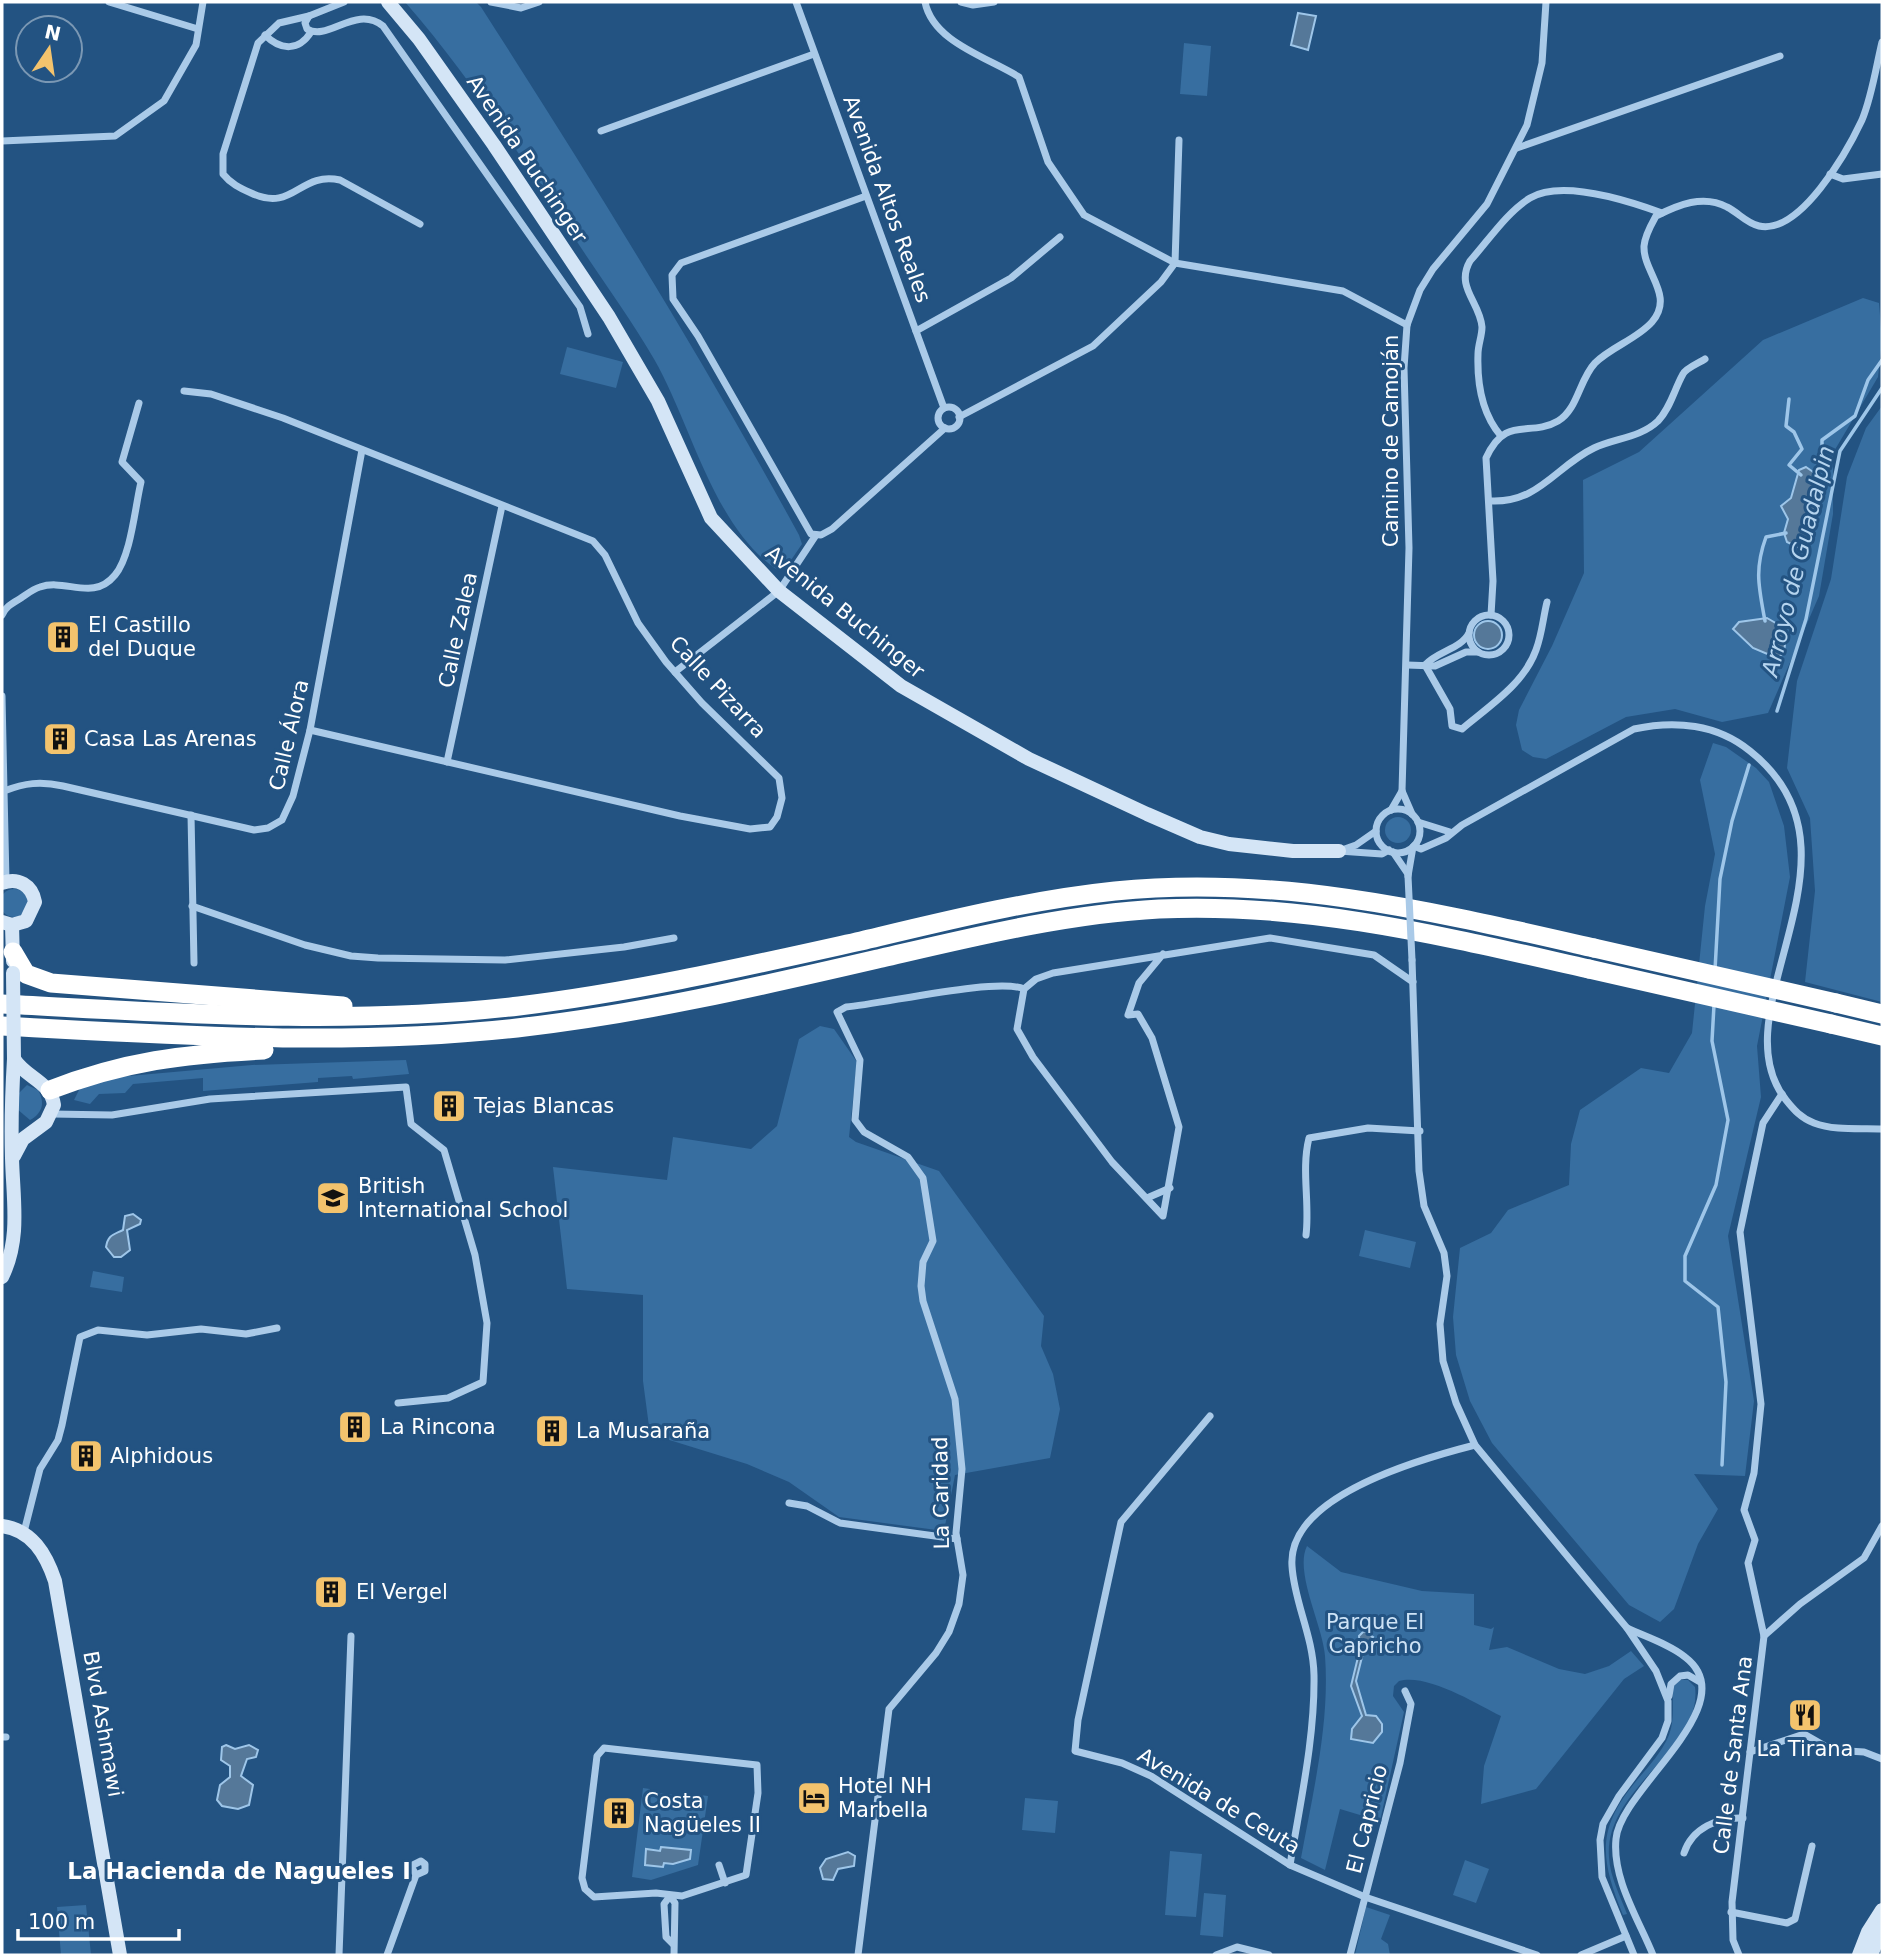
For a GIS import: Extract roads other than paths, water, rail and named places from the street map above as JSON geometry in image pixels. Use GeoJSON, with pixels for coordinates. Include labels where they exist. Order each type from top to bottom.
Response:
{"type":"FeatureCollection","features":[{"type":"Feature","properties":{"kind":"highway"},"geometry":{"type":"LineString","coordinates":[[2,1004],[233,1016],[381,1016],[519,1006],[638,988],[1021,905],[1118,891],[1256,887],[1348,896],[1428,910],[1882,1014]]}},
{"type":"Feature","properties":{"kind":"highway"},"geometry":{"type":"LineString","coordinates":[[2,1026],[314,1039],[435,1035],[518,1028],[638,1011],[993,932],[1157,909],[1255,909],[1398,926],[1882,1037]]}},
{"type":"Feature","properties":{"kind":"highway"},"geometry":{"type":"LineString","coordinates":[[13,952],[26,974],[51,983],[342,1005],[381,1016]]}},
{"type":"Feature","properties":{"kind":"highway"},"geometry":{"type":"LineString","coordinates":[[44,1086],[151,1059],[274,1050],[314,1039]]}},
{"type":"Feature","properties":{"kind":"street"},"geometry":{"type":"LineString","coordinates":[[109,2],[198,29]]}},
{"type":"Feature","properties":{"kind":"street"},"geometry":{"type":"LineString","coordinates":[[2,141],[115,136],[164,101],[196,45],[203,2]]}},
{"type":"Feature","properties":{"kind":"street"},"geometry":{"type":"LineString","coordinates":[[344,2],[309,16],[279,23],[254,49],[223,154],[223,174],[229,182],[258,196],[275,200],[285,198],[307,183],[332,178],[355,187],[420,224]]}},
{"type":"Feature","properties":{"kind":"street","name":"Avenida Buchinger"},"geometry":{"type":"LineString","coordinates":[[388,2],[419,39],[494,145],[609,317],[658,401],[711,518],[779,591],[901,687],[1029,759],[1200,837],[1229,844],[1382,854],[1391,851]]}},
{"type":"Feature","properties":{"kind":"street"},"geometry":{"type":"LineString","coordinates":[[491,2],[521,8],[539,2]]}},
{"type":"Feature","properties":{"kind":"street","name":"Avenida Altos Reales"},"geometry":{"type":"LineString","coordinates":[[796,2],[944,408]]}},
{"type":"Feature","properties":{"kind":"street"},"geometry":{"type":"LineString","coordinates":[[925,2],[928,15],[959,46],[1018,77],[1048,162],[1084,215],[1175,263],[1343,291],[1407,325]]}},
{"type":"Feature","properties":{"kind":"street"},"geometry":{"type":"LineString","coordinates":[[961,2],[973,5],[995,2]]}},
{"type":"Feature","properties":{"kind":"street","name":"Camino de Camoján"},"geometry":{"type":"LineString","coordinates":[[1412,814],[1402,791],[1409,548],[1404,368],[1407,325],[1420,290],[1433,269],[1487,204],[1517,148],[1537,92],[1546,2]]}},
{"type":"Feature","properties":{"kind":"street"},"geometry":{"type":"LineString","coordinates":[[309,16],[305,23],[312,32]]}},
{"type":"Feature","properties":{"kind":"street"},"geometry":{"type":"LineString","coordinates":[[265,35],[278,45],[292,47],[302,44],[312,32],[364,18],[383,26],[580,307],[588,334]]}},
{"type":"Feature","properties":{"kind":"street"},"geometry":{"type":"LineString","coordinates":[[1490,615],[1493,580],[1491,501],[1486,458],[1501,436],[1512,430],[1555,423],[1565,416],[1595,363],[1652,321],[1659,308],[1661,292],[1646,259],[1644,245],[1648,229],[1656,216],[1696,200],[1712,201],[1760,226],[1784,224],[1799,213],[1830,174],[1863,118],[1882,42]]}},
{"type":"Feature","properties":{"kind":"street"},"geometry":{"type":"LineString","coordinates":[[601,131],[814,54]]}},
{"type":"Feature","properties":{"kind":"street"},"geometry":{"type":"LineString","coordinates":[[1517,148],[1780,56]]}},
{"type":"Feature","properties":{"kind":"street"},"geometry":{"type":"LineString","coordinates":[[675,672],[779,591],[817,535],[832,529],[945,428],[954,427],[960,417],[1093,346],[1161,282],[1175,263],[1179,140]]}},
{"type":"Feature","properties":{"kind":"street"},"geometry":{"type":"LineString","coordinates":[[1830,174],[1843,178],[1882,174]]}},
{"type":"Feature","properties":{"kind":"street"},"geometry":{"type":"LineString","coordinates":[[1501,436],[1489,422],[1478,373],[1482,326],[1464,280],[1464,270],[1470,261],[1524,202],[1536,195],[1582,193],[1631,202],[1662,213]]}},
{"type":"Feature","properties":{"kind":"street"},"geometry":{"type":"LineString","coordinates":[[817,535],[805,526],[698,336],[671,294],[672,275],[681,263],[866,196]]}},
{"type":"Feature","properties":{"kind":"street"},"geometry":{"type":"LineString","coordinates":[[916,331],[1011,278],[1060,237]]}},
{"type":"Feature","properties":{"kind":"street"},"geometry":{"type":"LineString","coordinates":[[1491,501],[1502,501],[1531,493],[1554,480],[1584,453],[1644,430],[1665,412],[1684,371],[1705,359]]}},
{"type":"Feature","properties":{"kind":"street","name":"Calle Pizarra"},"geometry":{"type":"LineString","coordinates":[[184,391],[211,394],[284,418],[593,541],[605,555],[638,623],[702,703],[779,778],[782,798],[777,817],[770,827],[750,829],[680,816],[310,730]]}},
{"type":"Feature","properties":{"kind":"street"},"geometry":{"type":"LineString","coordinates":[[2,615],[7,607],[38,587],[51,585],[88,590],[99,587],[116,575],[123,561],[141,482],[122,462],[139,403]]}},
{"type":"Feature","properties":{"kind":"street"},"geometry":{"type":"LineString","coordinates":[[945,428],[938,418],[944,408],[952,407],[960,417]]}},
{"type":"Feature","properties":{"kind":"street","name":"Calle Álora"},"geometry":{"type":"LineString","coordinates":[[4,791],[41,781],[254,830],[268,828],[282,820],[293,796],[310,730],[362,450]]}},
{"type":"Feature","properties":{"kind":"street","name":"Calle Zalea"},"geometry":{"type":"LineString","coordinates":[[447,762],[502,506]]}},
{"type":"Feature","properties":{"kind":"street"},"geometry":{"type":"LineString","coordinates":[[1425,665],[1450,709],[1452,726],[1462,729],[1495,702],[1527,668],[1535,652],[1547,602]]}},
{"type":"Feature","properties":{"kind":"street"},"geometry":{"type":"LineString","coordinates":[[1407,665],[1436,666],[1466,652],[1496,653],[1508,642],[1507,625],[1499,617],[1490,615],[1477,618],[1463,642],[1433,656],[1425,665]]}},
{"type":"Feature","properties":{"kind":"street"},"geometry":{"type":"LineString","coordinates":[[1469,633],[1471,644],[1479,652]]}},
{"type":"Feature","properties":{"kind":"street"},"geometry":{"type":"LineString","coordinates":[[2,696],[4,882],[24,883],[34,895],[35,902],[26,921],[7,923],[13,952],[12,1160],[15,1228],[12,1252],[2,1277]]}},
{"type":"Feature","properties":{"kind":"street"},"geometry":{"type":"LineString","coordinates":[[1391,851],[1403,852],[1414,846],[1428,847],[1446,838],[1450,832],[1634,729],[1653,725],[1693,726],[1713,730],[1748,749],[1783,789],[1798,827],[1799,897],[1777,973],[1769,1032],[1771,1070],[1782,1094],[1798,1115],[1823,1126],[1882,1129]]}},
{"type":"Feature","properties":{"kind":"street","name":"Camino de Camoján"},"geometry":{"type":"LineString","coordinates":[[1391,810],[1402,791]]}},
{"type":"Feature","properties":{"kind":"street"},"geometry":{"type":"LineString","coordinates":[[1408,876],[1391,851],[1381,844],[1376,831],[1379,821],[1391,810],[1402,809],[1412,814],[1418,822],[1420,832],[1414,846],[1408,876],[1420,1131],[1419,1171],[1424,1206],[1444,1253],[1447,1276],[1440,1324],[1443,1361],[1455,1403],[1475,1445],[1627,1628],[1656,1671],[1668,1701]]}},
{"type":"Feature","properties":{"kind":"street"},"geometry":{"type":"LineString","coordinates":[[191,815],[194,962]]}},
{"type":"Feature","properties":{"kind":"street"},"geometry":{"type":"LineString","coordinates":[[1418,822],[1450,832]]}},
{"type":"Feature","properties":{"kind":"street"},"geometry":{"type":"LineString","coordinates":[[1339,851],[1356,845],[1376,831]]}},
{"type":"Feature","properties":{"kind":"street"},"geometry":{"type":"LineString","coordinates":[[192,906],[232,917],[305,945],[364,957],[505,960],[624,947],[674,938]]}},
{"type":"Feature","properties":{"kind":"street"},"geometry":{"type":"LineString","coordinates":[[1163,954],[1139,983],[1128,1015],[1138,1014],[1152,1038],[1179,1128],[1163,1216],[1112,1162],[1033,1057],[1017,1029],[1024,989],[1037,979],[1053,973],[1163,954],[1254,939],[1286,939],[1374,955],[1413,982]]}},
{"type":"Feature","properties":{"kind":"street","name":"La Caridad"},"geometry":{"type":"LineString","coordinates":[[858,1955],[890,1709],[936,1653],[949,1632],[958,1604],[963,1575],[957,1539],[962,1469],[955,1399],[923,1301],[923,1262],[933,1241],[923,1178],[908,1157],[864,1132],[855,1120],[860,1060],[837,1012],[846,1007],[985,987],[1012,984],[1024,989]]}},
{"type":"Feature","properties":{"kind":"street"},"geometry":{"type":"LineString","coordinates":[[12,1160],[23,1139],[52,1114],[54,1105],[44,1086],[20,1069],[14,1059]]}},
{"type":"Feature","properties":{"kind":"street"},"geometry":{"type":"LineString","coordinates":[[37,1127],[20,1123],[12,1105],[19,1085],[27,1081],[44,1086]]}},
{"type":"Feature","properties":{"kind":"street"},"geometry":{"type":"LineString","coordinates":[[52,1114],[112,1115],[210,1099],[406,1087],[411,1124],[444,1150],[475,1255],[487,1323],[484,1382],[448,1398],[398,1403]]}},
{"type":"Feature","properties":{"kind":"street"},"geometry":{"type":"LineString","coordinates":[[1764,1636],[1748,1563],[1755,1540],[1744,1510],[1754,1473],[1761,1404],[1740,1232],[1763,1123],[1782,1094]]}},
{"type":"Feature","properties":{"kind":"street"},"geometry":{"type":"LineString","coordinates":[[1306,1236],[1309,1211],[1304,1156],[1309,1138],[1368,1128],[1420,1131]]}},
{"type":"Feature","properties":{"kind":"street"},"geometry":{"type":"LineString","coordinates":[[1147,1198],[1170,1188]]}},
{"type":"Feature","properties":{"kind":"street"},"geometry":{"type":"LineString","coordinates":[[2,1525],[24,1532],[40,1469],[58,1440],[80,1337],[97,1330],[146,1335],[201,1329],[246,1334],[277,1328]]}},
{"type":"Feature","properties":{"kind":"street","name":"Avenida de Ceuta"},"geometry":{"type":"LineString","coordinates":[[1210,1416],[1121,1522],[1074,1748],[1079,1754],[1112,1760],[1151,1776],[1290,1865],[1365,1897],[1537,1955]]}},
{"type":"Feature","properties":{"kind":"street"},"geometry":{"type":"LineString","coordinates":[[1290,1865],[1314,1694],[1311,1643],[1291,1564],[1298,1539],[1314,1518],[1354,1487],[1410,1461],[1475,1445]]}},
{"type":"Feature","properties":{"kind":"street"},"geometry":{"type":"LineString","coordinates":[[789,1503],[807,1506],[840,1523],[957,1539]]}},
{"type":"Feature","properties":{"kind":"street","name":"Calle de Santa Ana"},"geometry":{"type":"LineString","coordinates":[[1740,1955],[1733,1940],[1731,1912],[1764,1636],[1800,1604],[1864,1558],[1882,1526]]}},
{"type":"Feature","properties":{"kind":"street","name":"Blvd Ashmawi"},"geometry":{"type":"LineString","coordinates":[[24,1532],[44,1554],[55,1581],[121,1955]]}},
{"type":"Feature","properties":{"kind":"street"},"geometry":{"type":"LineString","coordinates":[[1627,1628],[1685,1657],[1701,1683],[1698,1705],[1690,1729],[1622,1815],[1615,1842],[1619,1876],[1653,1955]]}},
{"type":"Feature","properties":{"kind":"street"},"geometry":{"type":"LineString","coordinates":[[339,1955],[352,1636]]}},
{"type":"Feature","properties":{"kind":"street"},"geometry":{"type":"LineString","coordinates":[[1634,1955],[1602,1877],[1600,1840],[1603,1824],[1619,1796],[1657,1748],[1668,1721],[1668,1701],[1674,1678],[1688,1675],[1701,1683]]}},
{"type":"Feature","properties":{"kind":"street","name":"El Capricio"},"geometry":{"type":"LineString","coordinates":[[1350,1955],[1400,1763],[1410,1704],[1405,1691]]}},
{"type":"Feature","properties":{"kind":"street"},"geometry":{"type":"LineString","coordinates":[[1750,1752],[1804,1734],[1832,1750],[1864,1752],[1882,1759]]}},
{"type":"Feature","properties":{"kind":"street"},"geometry":{"type":"LineString","coordinates":[[604,1748],[757,1765],[760,1769],[749,1870],[746,1875],[724,1883],[682,1896],[656,1893],[594,1897],[589,1893],[582,1878],[592,1827],[597,1756],[604,1748]]}},
{"type":"Feature","properties":{"kind":"street"},"geometry":{"type":"LineString","coordinates":[[1684,1853],[1688,1842],[1713,1823],[1743,1818]]}},
{"type":"Feature","properties":{"kind":"street"},"geometry":{"type":"LineString","coordinates":[[1731,1912],[1787,1923],[1794,1919],[1812,1846]]}},
{"type":"Feature","properties":{"kind":"street"},"geometry":{"type":"LineString","coordinates":[[719,1865],[724,1883]]}},
{"type":"Feature","properties":{"kind":"street"},"geometry":{"type":"LineString","coordinates":[[387,1955],[416,1875]]}},
{"type":"Feature","properties":{"kind":"street"},"geometry":{"type":"LineString","coordinates":[[670,1896],[675,1903],[674,1955]]}},
{"type":"Feature","properties":{"kind":"street"},"geometry":{"type":"LineString","coordinates":[[1870,1950],[1882,1910]]}},
{"type":"Feature","properties":{"kind":"street"},"geometry":{"type":"LineString","coordinates":[[1870,1950],[1882,1927]]}},
{"type":"Feature","properties":{"kind":"street"},"geometry":{"type":"LineString","coordinates":[[1581,1955],[1626,1936]]}},
{"type":"Feature","properties":{"kind":"street"},"geometry":{"type":"LineString","coordinates":[[1216,1955],[1237,1947],[1269,1955]]}},
{"type":"Feature","properties":{"kind":"waterway"},"geometry":{"type":"LineString","coordinates":[[1814,477],[1822,461],[1822,440],[1855,416],[1868,380],[1882,360]]}},
{"type":"Feature","properties":{"kind":"waterway","name":"Arroyo de Guadalpin"},"geometry":{"type":"LineString","coordinates":[[1777,711],[1806,619],[1840,451],[1882,388]]}},
{"type":"Feature","properties":{"kind":"waterway"},"geometry":{"type":"LineString","coordinates":[[1789,399],[1786,426],[1794,432],[1802,449],[1789,465],[1801,475]]}},
{"type":"Feature","properties":{"kind":"waterway"},"geometry":{"type":"LineString","coordinates":[[1765,621],[1759,579],[1762,549],[1766,537],[1786,533]]}},
{"type":"Feature","properties":{"kind":"waterway","name":"Arroyo de Guadalpin"},"geometry":{"type":"LineString","coordinates":[[1715,970],[1720,879],[1732,821],[1749,765]]}},
{"type":"Feature","properties":{"kind":"waterway","name":"Arroyo de Guadalpin"},"geometry":{"type":"LineString","coordinates":[[1714,1005],[1712,1041],[1728,1120],[1716,1185],[1685,1256],[1685,1281],[1718,1307],[1726,1382],[1722,1465]]}},
{"type":"Feature","properties":{"kind":"place","name":"El Castillo del Duque"},"geometry":{"type":"Point","coordinates":[63,637]}},
{"type":"Feature","properties":{"kind":"place","name":"Casa Las Arenas"},"geometry":{"type":"Point","coordinates":[60,739]}},
{"type":"Feature","properties":{"kind":"place","name":"Tejas Blancas"},"geometry":{"type":"Point","coordinates":[449,1106]}},
{"type":"Feature","properties":{"kind":"place","name":"British International School"},"geometry":{"type":"Point","coordinates":[333,1198]}},
{"type":"Feature","properties":{"kind":"place","name":"La Rincona"},"geometry":{"type":"Point","coordinates":[355,1427]}},
{"type":"Feature","properties":{"kind":"place","name":"La Musaraña"},"geometry":{"type":"Point","coordinates":[552,1431]}},
{"type":"Feature","properties":{"kind":"place","name":"Alphidous"},"geometry":{"type":"Point","coordinates":[86,1456]}},
{"type":"Feature","properties":{"kind":"place","name":"El Vergel"},"geometry":{"type":"Point","coordinates":[331,1592]}},
{"type":"Feature","properties":{"kind":"place","name":"La Tirana"},"geometry":{"type":"Point","coordinates":[1805,1715]}},
{"type":"Feature","properties":{"kind":"place","name":"Hotel NH Marbella"},"geometry":{"type":"Point","coordinates":[814,1798]}},
{"type":"Feature","properties":{"kind":"place","name":"Costa Nagüeles II"},"geometry":{"type":"Point","coordinates":[619,1813]}},
{"type":"Feature","properties":{"kind":"district","name":"La Hacienda de Nagueles I"},"geometry":{"type":"Point","coordinates":[239,1871]}},
{"type":"Feature","properties":{"kind":"park label","name":"Parque El Capricho"},"geometry":{"type":"Point","coordinates":[1375,1634]}}]}
